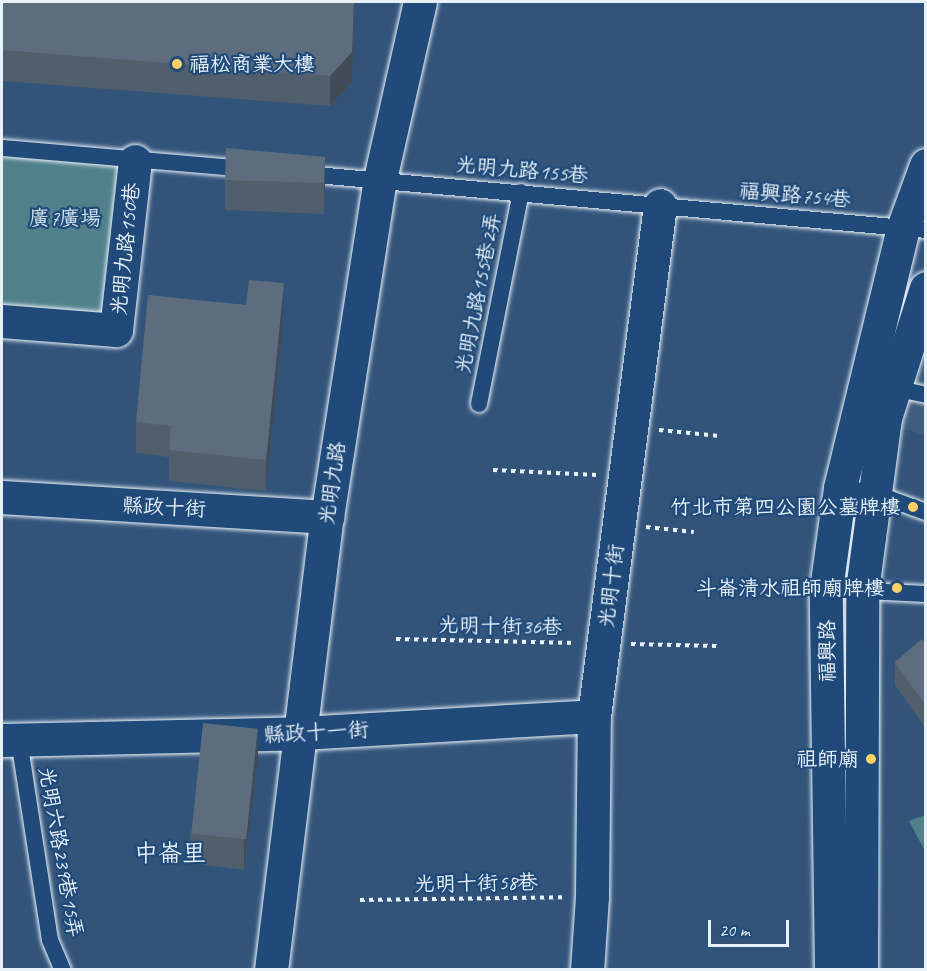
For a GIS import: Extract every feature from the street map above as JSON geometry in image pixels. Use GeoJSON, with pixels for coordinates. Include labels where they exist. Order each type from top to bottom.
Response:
{"type":"FeatureCollection","features":[{"type":"Feature","properties":{"kind":"street","name":"光明九路"},"geometry":{"type":"LineString","coordinates":[[271,969],[327,517],[380,179],[420,2]]}},
{"type":"Feature","properties":{"kind":"street","name":"光明九路150巷"},"geometry":{"type":"LineString","coordinates":[[2,321],[116,330],[135,161]]}},
{"type":"Feature","properties":{"kind":"street","name":"福興路"},"geometry":{"type":"LineString","coordinates":[[831,969],[826,589],[840,488],[914,229],[926,165]]}},
{"type":"Feature","properties":{"kind":"street","name":"光明十街"},"geometry":{"type":"LineString","coordinates":[[586,969],[592,896],[594,716],[660,205]]}},
{"type":"Feature","properties":{"kind":"street","name":"福興路"},"geometry":{"type":"LineString","coordinates":[[861,969],[862,590],[885,418],[926,288]]}},
{"type":"Feature","properties":{"kind":"street","name":"縣政十街"},"geometry":{"type":"LineString","coordinates":[[2,497],[327,517]]}},
{"type":"Feature","properties":{"kind":"street","name":"縣政十一街"},"geometry":{"type":"LineString","coordinates":[[10,740],[301,733],[594,716]]}},
{"type":"Feature","properties":{"kind":"lane","name":"光明九路150巷"},"geometry":{"type":"LineString","coordinates":[[2,148],[263,171]]}},
{"type":"Feature","properties":{"kind":"lane"},"geometry":{"type":"LineString","coordinates":[[286,172],[380,179]]}},
{"type":"Feature","properties":{"kind":"lane","name":"光明九路155巷"},"geometry":{"type":"LineString","coordinates":[[380,179],[660,205]]}},
{"type":"Feature","properties":{"kind":"lane","name":"光明九路155巷2弄"},"geometry":{"type":"LineString","coordinates":[[479,404],[521,192]]}},
{"type":"Feature","properties":{"kind":"lane","name":"福興路754巷"},"geometry":{"type":"LineString","coordinates":[[660,205],[914,229]]}},
{"type":"Feature","properties":{"kind":"lane"},"geometry":{"type":"LineString","coordinates":[[894,388],[926,395]]}},
{"type":"Feature","properties":{"kind":"lane"},"geometry":{"type":"LineString","coordinates":[[840,488],[874,493],[926,512]]}},
{"type":"Feature","properties":{"kind":"lane"},"geometry":{"type":"LineString","coordinates":[[826,589],[926,594]]}},
{"type":"Feature","properties":{"kind":"lane","name":"光明六路239巷15弄"},"geometry":{"type":"LineString","coordinates":[[10,740],[50,940],[63,969]]}},
{"type":"Feature","properties":{"kind":"path"},"geometry":{"type":"LineString","coordinates":[[631,427],[720,436]]}},
{"type":"Feature","properties":{"kind":"path"},"geometry":{"type":"LineString","coordinates":[[493,470],[625,476]]}},
{"type":"Feature","properties":{"kind":"path"},"geometry":{"type":"LineString","coordinates":[[619,524],[694,532]]}},
{"type":"Feature","properties":{"kind":"path","name":"光明十街36巷"},"geometry":{"type":"LineString","coordinates":[[396,639],[717,646]]}},
{"type":"Feature","properties":{"kind":"path","name":"光明十街58巷"},"geometry":{"type":"LineString","coordinates":[[360,900],[592,896]]}},
{"type":"Feature","properties":{"kind":"shaded area"},"geometry":{"type":"Polygon","coordinates":[[[925,356],[925,435],[900,428],[925,356]]]}},
{"type":"Feature","properties":{"kind":"green space","name":"廣7廣場"},"geometry":{"type":"Polygon","coordinates":[[[2,148],[135,161],[116,330],[2,321],[2,148]]]}},
{"type":"Feature","properties":{"kind":"green space"},"geometry":{"type":"Polygon","coordinates":[[[925,815],[925,851],[909,821],[925,815]]]}},
{"type":"Feature","properties":{"kind":"building","name":"福松商業大樓"},"geometry":{"type":"Polygon","coordinates":[[[2,2],[354,2],[352,52],[330,76],[2,50],[2,2]]]}},
{"type":"Feature","properties":{"kind":"building"},"geometry":{"type":"Polygon","coordinates":[[[226,148],[325,157],[324,183],[225,180],[226,148]]]}},
{"type":"Feature","properties":{"kind":"building"},"geometry":{"type":"Polygon","coordinates":[[[249,280],[284,283],[266,460],[169,450],[171,426],[136,422],[148,295],[246,305],[249,280]]]}},
{"type":"Feature","properties":{"kind":"building"},"geometry":{"type":"Polygon","coordinates":[[[922,639],[926,645],[926,706],[895,662],[922,639]]]}},
{"type":"Feature","properties":{"kind":"building"},"geometry":{"type":"Polygon","coordinates":[[[203,723],[258,729],[246,839],[191,833],[203,723]]]}},
{"type":"Feature","properties":{"kind":"place","name":"福松商業大樓"},"geometry":{"type":"Point","coordinates":[177,64]}},
{"type":"Feature","properties":{"kind":"place","name":"竹北市第四公園公墓牌樓"},"geometry":{"type":"Point","coordinates":[913,507]}},
{"type":"Feature","properties":{"kind":"place","name":"斗崙清水祖師廟牌樓"},"geometry":{"type":"Point","coordinates":[897,588]}},
{"type":"Feature","properties":{"kind":"place","name":"祖師廟"},"geometry":{"type":"Point","coordinates":[871,759]}},
{"type":"Feature","properties":{"kind":"district","name":"中崙里"},"geometry":{"type":"Point","coordinates":[170,854]}}]}
